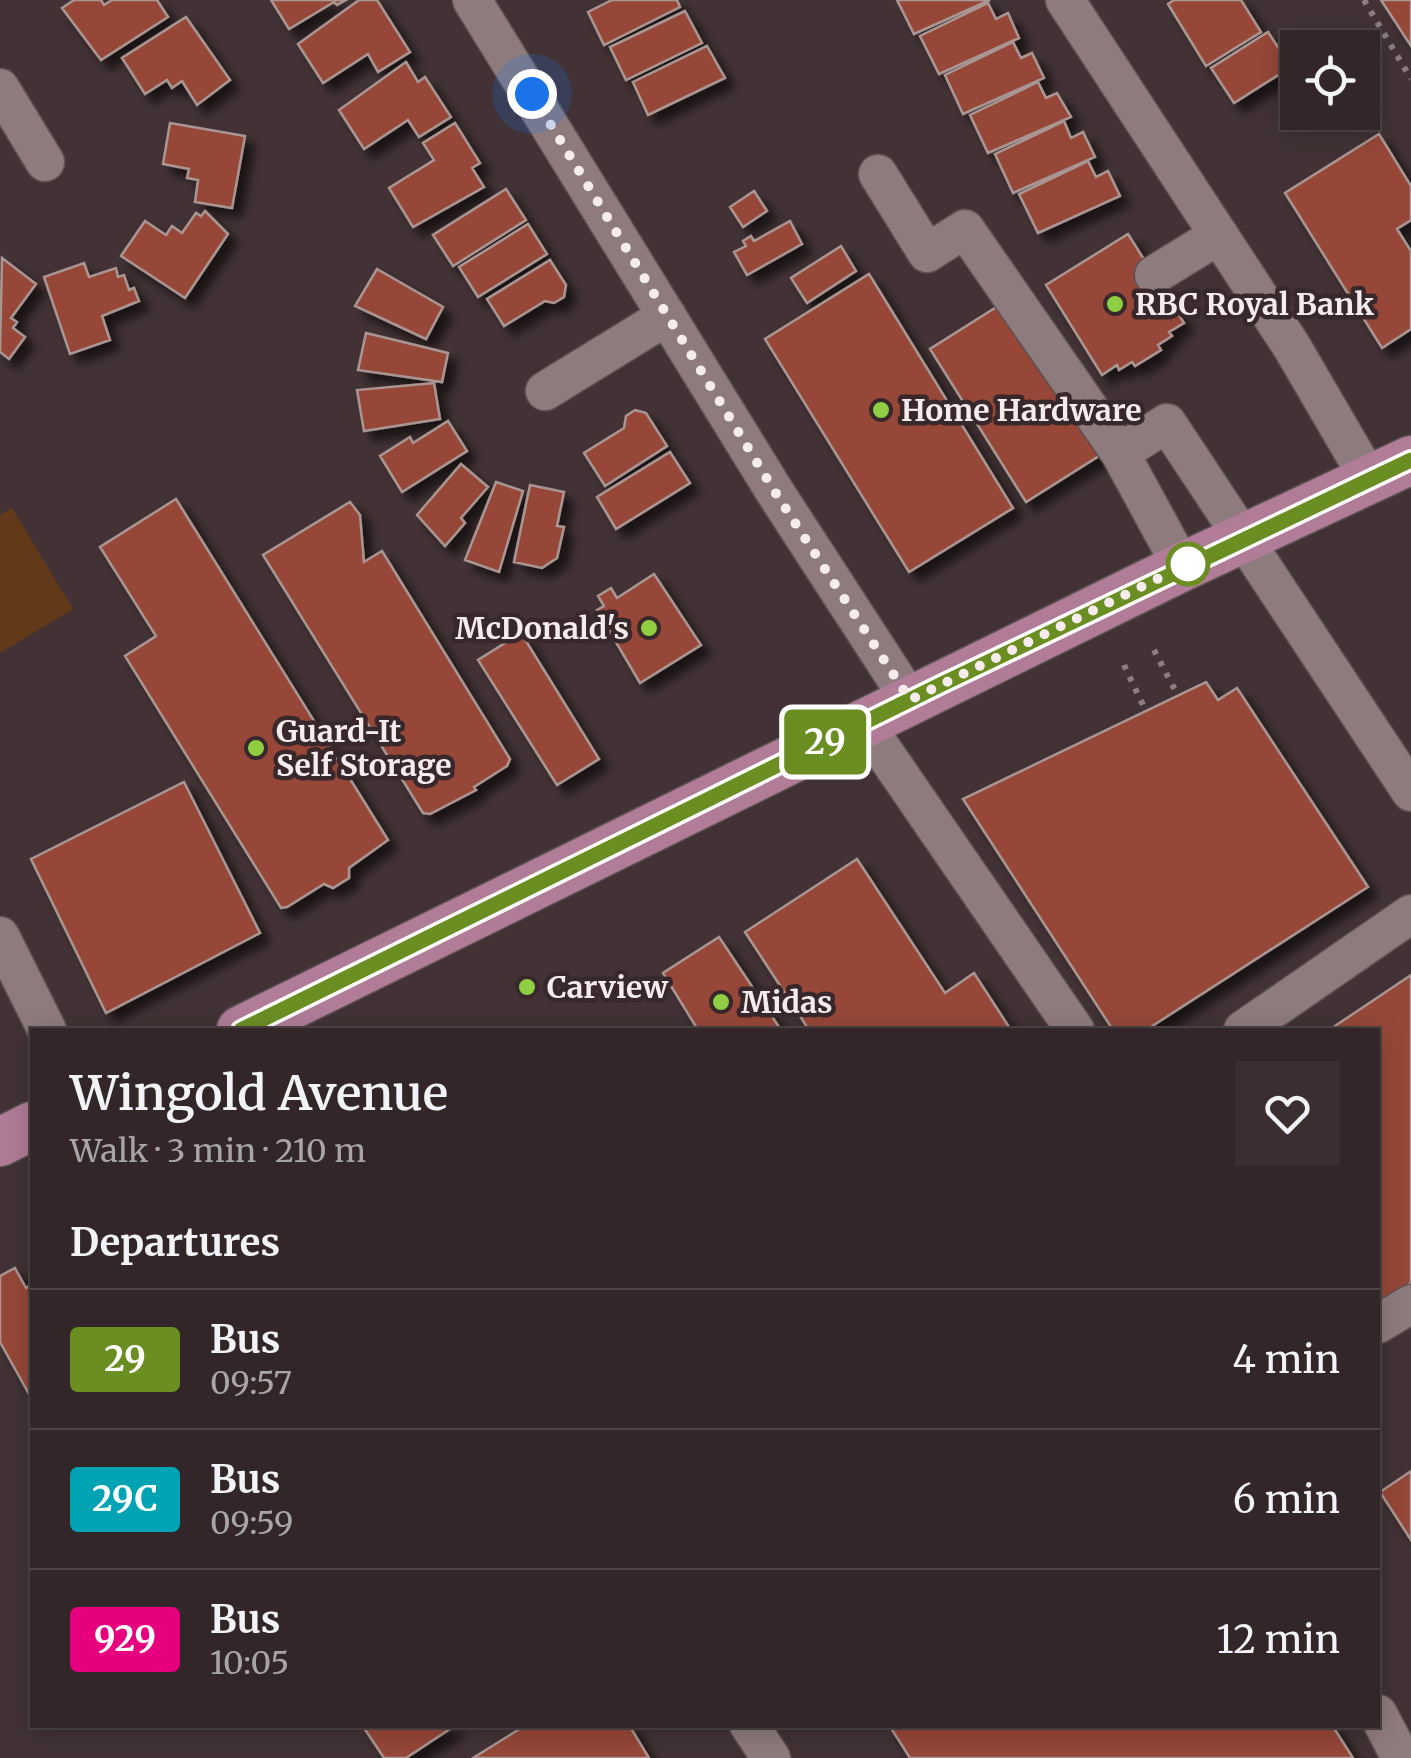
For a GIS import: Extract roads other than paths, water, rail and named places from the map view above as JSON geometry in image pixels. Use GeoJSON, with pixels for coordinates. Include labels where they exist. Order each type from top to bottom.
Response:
{"type":"FeatureCollection","features":[{"type":"Feature","properties":{"kind":"main road"},"geometry":{"type":"LineString","coordinates":[[251,1028],[292,1020],[864,723],[1390,470]]}},
{"type":"Feature","properties":{"kind":"main road"},"geometry":{"type":"LineString","coordinates":[[0,1142],[30,1127]]}},
{"type":"Feature","properties":{"kind":"street"},"geometry":{"type":"LineString","coordinates":[[472,0],[910,700]]}},
{"type":"Feature","properties":{"kind":"street"},"geometry":{"type":"LineString","coordinates":[[1065,0],[1292,346],[1390,470]]}},
{"type":"Feature","properties":{"kind":"street"},"geometry":{"type":"LineString","coordinates":[[0,88],[44,162]]}},
{"type":"Feature","properties":{"kind":"street"},"geometry":{"type":"LineString","coordinates":[[878,174],[927,253],[964,229],[1120,453],[1182,568]]}},
{"type":"Feature","properties":{"kind":"street"},"geometry":{"type":"LineString","coordinates":[[1154,275],[1219,236]]}},
{"type":"Feature","properties":{"kind":"street"},"geometry":{"type":"LineString","coordinates":[[545,391],[667,316]]}},
{"type":"Feature","properties":{"kind":"street"},"geometry":{"type":"LineString","coordinates":[[1120,453],[1168,423],[1411,792]]}},
{"type":"Feature","properties":{"kind":"street"},"geometry":{"type":"LineString","coordinates":[[864,723],[1074,1028]]}},
{"type":"Feature","properties":{"kind":"street"},"geometry":{"type":"LineString","coordinates":[[1246,1028],[1411,914]]}},
{"type":"Feature","properties":{"kind":"street"},"geometry":{"type":"LineString","coordinates":[[0,936],[46,1028]]}},
{"type":"Feature","properties":{"kind":"street"},"geometry":{"type":"LineString","coordinates":[[1380,1323],[1411,1304]]}},
{"type":"Feature","properties":{"kind":"street"},"geometry":{"type":"LineString","coordinates":[[1380,1718],[1401,1758]]}},
{"type":"Feature","properties":{"kind":"street"},"geometry":{"type":"LineString","coordinates":[[751,1728],[770,1758]]}},
{"type":"Feature","properties":{"kind":"place","name":"RBC Royal Bank"},"geometry":{"type":"Point","coordinates":[1115,304]}},
{"type":"Feature","properties":{"kind":"place","name":"Home Hardware"},"geometry":{"type":"Point","coordinates":[881,410]}},
{"type":"Feature","properties":{"kind":"place","name":"McDonald's"},"geometry":{"type":"Point","coordinates":[649,628]}},
{"type":"Feature","properties":{"kind":"place","name":"Guard-It Self Storage"},"geometry":{"type":"Point","coordinates":[256,748]}},
{"type":"Feature","properties":{"kind":"place","name":"Carview"},"geometry":{"type":"Point","coordinates":[527,987]}},
{"type":"Feature","properties":{"kind":"place","name":"Midas"},"geometry":{"type":"Point","coordinates":[721,1002]}}]}
